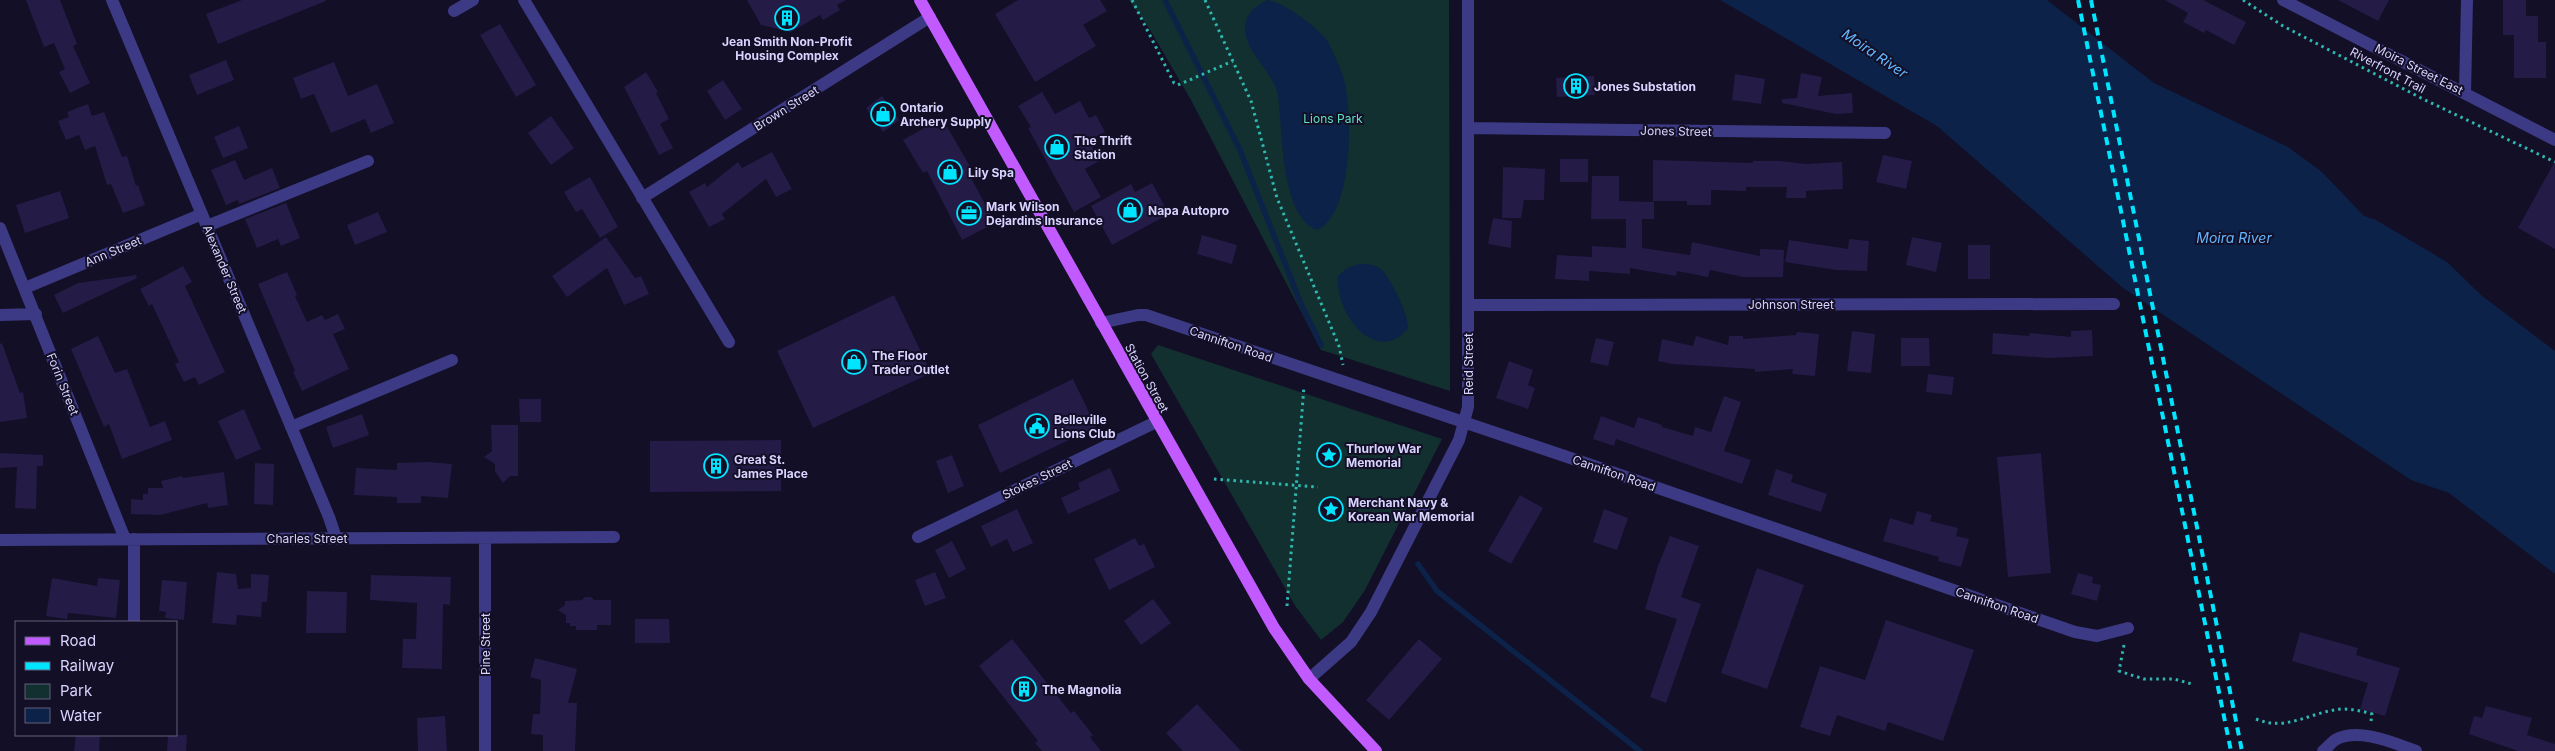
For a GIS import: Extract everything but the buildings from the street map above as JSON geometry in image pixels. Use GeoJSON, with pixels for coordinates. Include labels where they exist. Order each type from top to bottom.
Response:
{"type":"FeatureCollection","features":[{"type":"Feature","properties":{"kind":"main road","name":"Station Street"},"geometry":{"type":"LineString","coordinates":[[920,0],[1100,323],[1274,628],[1309,679],[1376,751]]}},
{"type":"Feature","properties":{"kind":"street","name":"Alexander Street"},"geometry":{"type":"LineString","coordinates":[[112,0],[336,538]]}},
{"type":"Feature","properties":{"kind":"street"},"geometry":{"type":"LineString","coordinates":[[454,11],[473,0]]}},
{"type":"Feature","properties":{"kind":"street"},"geometry":{"type":"LineString","coordinates":[[524,0],[729,342]]}},
{"type":"Feature","properties":{"kind":"street","name":"Reid Street"},"geometry":{"type":"LineString","coordinates":[[1309,679],[1352,642],[1371,612],[1466,423],[1468,407],[1468,0]]}},
{"type":"Feature","properties":{"kind":"street","name":"Moira Street East"},"geometry":{"type":"LineString","coordinates":[[2283,0],[2555,140]]}},
{"type":"Feature","properties":{"kind":"street"},"geometry":{"type":"LineString","coordinates":[[2465,92],[2467,0]]}},
{"type":"Feature","properties":{"kind":"street","name":"Brown Street"},"geometry":{"type":"LineString","coordinates":[[642,198],[930,17]]}},
{"type":"Feature","properties":{"kind":"street","name":"Jones Street"},"geometry":{"type":"LineString","coordinates":[[1468,128],[1885,133]]}},
{"type":"Feature","properties":{"kind":"street"},"geometry":{"type":"LineString","coordinates":[[207,226],[368,161]]}},
{"type":"Feature","properties":{"kind":"street","name":"Ann Street"},"geometry":{"type":"LineString","coordinates":[[25,288],[202,214]]}},
{"type":"Feature","properties":{"kind":"street","name":"Forin Street"},"geometry":{"type":"LineString","coordinates":[[0,228],[130,539]]}},
{"type":"Feature","properties":{"kind":"street","name":"Johnson Street"},"geometry":{"type":"LineString","coordinates":[[1468,305],[2114,304]]}},
{"type":"Feature","properties":{"kind":"street"},"geometry":{"type":"LineString","coordinates":[[0,314],[36,314]]}},
{"type":"Feature","properties":{"kind":"street","name":"Cannifton Road"},"geometry":{"type":"LineString","coordinates":[[1100,323],[1138,314],[1146,315],[2075,632],[2097,636],[2128,628]]}},
{"type":"Feature","properties":{"kind":"street"},"geometry":{"type":"LineString","coordinates":[[291,427],[452,360]]}},
{"type":"Feature","properties":{"kind":"street","name":"Stokes Street"},"geometry":{"type":"LineString","coordinates":[[918,537],[1156,422]]}},
{"type":"Feature","properties":{"kind":"street","name":"Charles Street"},"geometry":{"type":"LineString","coordinates":[[0,540],[614,537]]}},
{"type":"Feature","properties":{"kind":"street","name":"Pine Street"},"geometry":{"type":"LineString","coordinates":[[485,538],[485,751]]}},
{"type":"Feature","properties":{"kind":"street"},"geometry":{"type":"LineString","coordinates":[[130,539],[134,621]]}},
{"type":"Feature","properties":{"kind":"street"},"geometry":{"type":"LineString","coordinates":[[2323,751],[2336,740],[2354,736],[2370,737],[2416,751]]}},
{"type":"Feature","properties":{"kind":"path"},"geometry":{"type":"LineString","coordinates":[[1132,0],[1174,83],[1178,85],[1191,81],[1233,61]]}},
{"type":"Feature","properties":{"kind":"path"},"geometry":{"type":"LineString","coordinates":[[1204,0],[1251,101],[1277,198],[1339,346],[1345,382]]}},
{"type":"Feature","properties":{"kind":"path","name":"Riverfront Trail"},"geometry":{"type":"LineString","coordinates":[[2243,0],[2284,26],[2423,99],[2555,162]]}},
{"type":"Feature","properties":{"kind":"path"},"geometry":{"type":"LineString","coordinates":[[1287,606],[1304,386]]}},
{"type":"Feature","properties":{"kind":"path"},"geometry":{"type":"LineString","coordinates":[[1214,479],[1318,487]]}},
{"type":"Feature","properties":{"kind":"path"},"geometry":{"type":"LineString","coordinates":[[2128,628],[2119,671],[2144,679],[2174,679],[2192,684]]}},
{"type":"Feature","properties":{"kind":"path"},"geometry":{"type":"LineString","coordinates":[[2256,719],[2278,725],[2325,712],[2356,710],[2372,714],[2370,737]]}},
{"type":"Feature","properties":{"kind":"green space","name":"Lions Park"},"geometry":{"type":"Polygon","coordinates":[[[1129,0],[1449,0],[1450,391],[1321,350],[1191,100],[1149,28],[1129,0]]]}},
{"type":"Feature","properties":{"kind":"green space"},"geometry":{"type":"Polygon","coordinates":[[[1158,345],[1442,439],[1365,590],[1343,622],[1321,640],[1296,607],[1151,354],[1158,345]]]}},
{"type":"Feature","properties":{"kind":"water"},"geometry":{"type":"Polygon","coordinates":[[[1267,0],[1291,10],[1323,36],[1339,65],[1346,89],[1349,133],[1348,158],[1344,182],[1338,204],[1329,220],[1317,230],[1305,222],[1296,208],[1286,171],[1278,96],[1271,78],[1254,53],[1246,35],[1245,25],[1248,16],[1256,7],[1267,0]]]}},
{"type":"Feature","properties":{"kind":"water","name":"Moira River"},"geometry":{"type":"Polygon","coordinates":[[[1720,0],[2047,0],[2154,83],[2288,147],[2322,172],[2364,216],[2376,220],[2447,262],[2481,295],[2555,351],[2555,574],[2449,493],[2411,480],[2123,288],[1937,126],[1720,0]]]}},
{"type":"Feature","properties":{"kind":"water"},"geometry":{"type":"Polygon","coordinates":[[[1359,264],[1374,265],[1380,268],[1399,298],[1408,328],[1396,339],[1383,342],[1371,339],[1350,319],[1343,305],[1338,276],[1347,268],[1359,264]]]}},
{"type":"Feature","properties":{"kind":"waterway"},"geometry":{"type":"LineString","coordinates":[[1165,0],[1240,150],[1301,304],[1321,345]]}},
{"type":"Feature","properties":{"kind":"waterway"},"geometry":{"type":"LineString","coordinates":[[1418,564],[1437,591],[1640,751]]}},
{"type":"Feature","properties":{"kind":"railway"},"geometry":{"type":"LineString","coordinates":[[2078,0],[2231,751]]}},
{"type":"Feature","properties":{"kind":"railway"},"geometry":{"type":"LineString","coordinates":[[2091,0],[2242,751]]}},
{"type":"Feature","properties":{"kind":"place","name":"Jean Smith Non-Profit Housing Complex"},"geometry":{"type":"Point","coordinates":[787,18]}},
{"type":"Feature","properties":{"kind":"place","name":"Jones Substation"},"geometry":{"type":"Point","coordinates":[1576,86]}},
{"type":"Feature","properties":{"kind":"place","name":"Ontario Archery Supply"},"geometry":{"type":"Point","coordinates":[883,114]}},
{"type":"Feature","properties":{"kind":"place","name":"The Thrift Station"},"geometry":{"type":"Point","coordinates":[1057,147]}},
{"type":"Feature","properties":{"kind":"place","name":"Lily Spa"},"geometry":{"type":"Point","coordinates":[950,172]}},
{"type":"Feature","properties":{"kind":"place","name":"Napa Autopro"},"geometry":{"type":"Point","coordinates":[1130,210]}},
{"type":"Feature","properties":{"kind":"place","name":"Mark Wilson Dejardins Insurance"},"geometry":{"type":"Point","coordinates":[969,213]}},
{"type":"Feature","properties":{"kind":"place","name":"The Floor Trader Outlet"},"geometry":{"type":"Point","coordinates":[854,362]}},
{"type":"Feature","properties":{"kind":"place","name":"Belleville Lions Club"},"geometry":{"type":"Point","coordinates":[1037,426]}},
{"type":"Feature","properties":{"kind":"place","name":"Thurlow War Memorial"},"geometry":{"type":"Point","coordinates":[1329,455]}},
{"type":"Feature","properties":{"kind":"place","name":"Great St. James Place"},"geometry":{"type":"Point","coordinates":[716,466]}},
{"type":"Feature","properties":{"kind":"place","name":"Merchant Navy & Korean War Memorial"},"geometry":{"type":"Point","coordinates":[1331,509]}},
{"type":"Feature","properties":{"kind":"place","name":"The Magnolia"},"geometry":{"type":"Point","coordinates":[1024,689]}}]}
